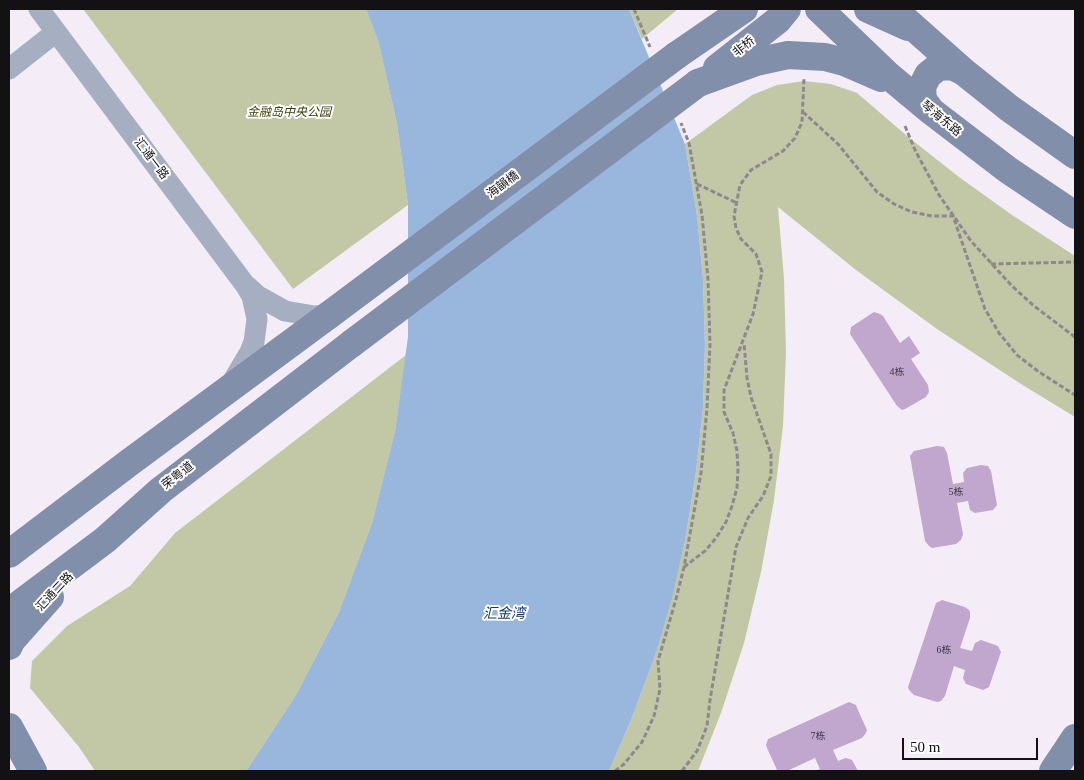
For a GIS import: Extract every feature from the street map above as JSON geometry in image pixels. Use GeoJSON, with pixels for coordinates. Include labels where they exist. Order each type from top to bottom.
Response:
{"type":"FeatureCollection","features":[{"type":"Feature","properties":{"kind":"main road"},"geometry":{"type":"LineString","coordinates":[[665,55],[713,9]]}},
{"type":"Feature","properties":{"kind":"main road"},"geometry":{"type":"LineString","coordinates":[[665,55],[744,9]]}},
{"type":"Feature","properties":{"kind":"main road","name":"非桥"},"geometry":{"type":"LineString","coordinates":[[698,83],[778,20],[788,9]]}},
{"type":"Feature","properties":{"kind":"main road","name":"琴海东路"},"geometry":{"type":"LineString","coordinates":[[819,9],[850,40],[931,111],[1008,170],[1075,215]]}},
{"type":"Feature","properties":{"kind":"main road"},"geometry":{"type":"LineString","coordinates":[[868,9],[916,31]]}},
{"type":"Feature","properties":{"kind":"main road"},"geometry":{"type":"LineString","coordinates":[[893,9],[964,72],[1075,155]]}},
{"type":"Feature","properties":{"kind":"main road","name":"海韻橋"},"geometry":{"type":"LineString","coordinates":[[330,315],[665,55]]}},
{"type":"Feature","properties":{"kind":"main road"},"geometry":{"type":"LineString","coordinates":[[698,83],[772,58],[804,55],[825,57],[844,62],[904,88]]}},
{"type":"Feature","properties":{"kind":"main road"},"geometry":{"type":"LineString","coordinates":[[931,111],[923,100],[922,87],[928,75],[938,67],[952,66],[964,72]]}},
{"type":"Feature","properties":{"kind":"main road","name":"荣粤道"},"geometry":{"type":"LineString","coordinates":[[9,612],[105,540],[161,490],[351,344],[698,83]]}},
{"type":"Feature","properties":{"kind":"main road"},"geometry":{"type":"LineString","coordinates":[[9,554],[330,315]]}},
{"type":"Feature","properties":{"kind":"main road","name":"汇通二路"},"geometry":{"type":"LineString","coordinates":[[9,646],[11,640],[50,596],[105,540]]}},
{"type":"Feature","properties":{"kind":"main road"},"geometry":{"type":"LineString","coordinates":[[9,727],[33,771]]}},
{"type":"Feature","properties":{"kind":"main road"},"geometry":{"type":"LineString","coordinates":[[1054,771],[1075,738]]}},
{"type":"Feature","properties":{"kind":"street","name":"汇通一路"},"geometry":{"type":"LineString","coordinates":[[39,9],[246,286]]}},
{"type":"Feature","properties":{"kind":"street"},"geometry":{"type":"LineString","coordinates":[[9,69],[56,32]]}},
{"type":"Feature","properties":{"kind":"street"},"geometry":{"type":"LineString","coordinates":[[246,286],[271,305],[284,311],[314,316],[330,315]]}},
{"type":"Feature","properties":{"kind":"street"},"geometry":{"type":"LineString","coordinates":[[226,391],[250,352],[256,330],[255,307],[246,286]]}},
{"type":"Feature","properties":{"kind":"path"},"geometry":{"type":"LineString","coordinates":[[634,9],[665,55]]}},
{"type":"Feature","properties":{"kind":"path"},"geometry":{"type":"LineString","coordinates":[[684,567],[705,552],[716,538],[726,522],[737,488],[737,451],[734,433],[724,412],[724,390],[744,340],[762,272],[756,254],[741,239],[736,228],[734,216],[740,185],[751,170],[783,151],[794,138],[802,122],[804,74]]}},
{"type":"Feature","properties":{"kind":"path"},"geometry":{"type":"LineString","coordinates":[[803,112],[838,144],[877,192],[894,204],[912,212],[932,216],[953,216]]}},
{"type":"Feature","properties":{"kind":"path"},"geometry":{"type":"LineString","coordinates":[[615,771],[624,764],[642,742],[654,716],[660,689],[658,661],[684,567],[701,472],[710,344],[708,279],[702,215],[689,143],[679,116]]}},
{"type":"Feature","properties":{"kind":"path"},"geometry":{"type":"LineString","coordinates":[[905,126],[926,172],[953,216],[991,264],[1034,306],[1075,336]]}},
{"type":"Feature","properties":{"kind":"path"},"geometry":{"type":"LineString","coordinates":[[696,183],[737,203]]}},
{"type":"Feature","properties":{"kind":"path"},"geometry":{"type":"LineString","coordinates":[[953,216],[985,309],[999,333],[1017,355],[1039,372],[1075,395]]}},
{"type":"Feature","properties":{"kind":"path"},"geometry":{"type":"LineString","coordinates":[[991,264],[1075,262]]}},
{"type":"Feature","properties":{"kind":"path"},"geometry":{"type":"LineString","coordinates":[[682,771],[697,751],[707,726],[736,546],[748,518],[763,496],[771,476],[771,454],[751,397],[744,340]]}},
{"type":"Feature","properties":{"kind":"green space","name":"金融岛中央公园"},"geometry":{"type":"Polygon","coordinates":[[[83,9],[366,9],[379,44],[397,124],[408,205],[293,289],[83,9]]]}},
{"type":"Feature","properties":{"kind":"green space"},"geometry":{"type":"Polygon","coordinates":[[[629,9],[678,9],[642,39],[629,9]]]}},
{"type":"Feature","properties":{"kind":"green space"},"geometry":{"type":"Polygon","coordinates":[[[804,81],[831,84],[857,93],[959,177],[1012,215],[1075,256],[1075,417],[937,329],[856,270],[778,207],[784,279],[786,353],[783,426],[774,500],[761,572],[744,643],[721,713],[698,771],[609,771],[654,659],[686,535],[696,472],[703,408],[705,344],[703,279],[697,215],[685,144],[752,95],[777,85],[804,81]]]}},
{"type":"Feature","properties":{"kind":"green space"},"geometry":{"type":"Polygon","coordinates":[[[406,355],[395,431],[372,523],[339,612],[296,695],[246,771],[95,771],[79,747],[30,688],[32,661],[67,626],[130,586],[175,533],[406,355]]]}},
{"type":"Feature","properties":{"kind":"water","name":"汇金湾"},"geometry":{"type":"Polygon","coordinates":[[[366,9],[629,9],[685,144],[697,215],[703,279],[705,344],[703,408],[696,472],[686,535],[672,598],[654,659],[609,771],[246,771],[296,695],[339,612],[372,523],[395,431],[408,337],[408,205],[397,124],[379,44],[366,9]]]}},
{"type":"Feature","properties":{"kind":"building"},"geometry":{"type":"Polygon","coordinates":[[[874,312],[883,316],[900,343],[909,336],[920,353],[911,359],[928,385],[929,392],[926,397],[902,410],[897,406],[850,334],[851,327],[874,312]]]}},
{"type":"Feature","properties":{"kind":"building"},"geometry":{"type":"Polygon","coordinates":[[[937,446],[944,447],[947,453],[953,484],[964,482],[963,473],[967,468],[981,465],[988,466],[991,471],[997,505],[993,510],[975,513],[970,510],[968,501],[957,503],[963,534],[961,540],[956,544],[932,548],[925,541],[910,456],[914,451],[937,446]]]}},
{"type":"Feature","properties":{"kind":"building"},"geometry":{"type":"Polygon","coordinates":[[[942,600],[965,607],[970,611],[970,618],[960,648],[972,651],[975,643],[981,640],[998,646],[1001,652],[989,687],[983,690],[966,684],[963,678],[965,670],[954,666],[945,696],[941,701],[937,702],[914,695],[908,687],[936,603],[942,600]]]}},
{"type":"Feature","properties":{"kind":"building"},"geometry":{"type":"Polygon","coordinates":[[[849,702],[856,705],[867,730],[866,733],[862,738],[833,750],[838,761],[846,758],[852,760],[858,771],[815,771],[820,769],[815,758],[787,771],[777,770],[766,745],[768,739],[849,702]]]}}]}
